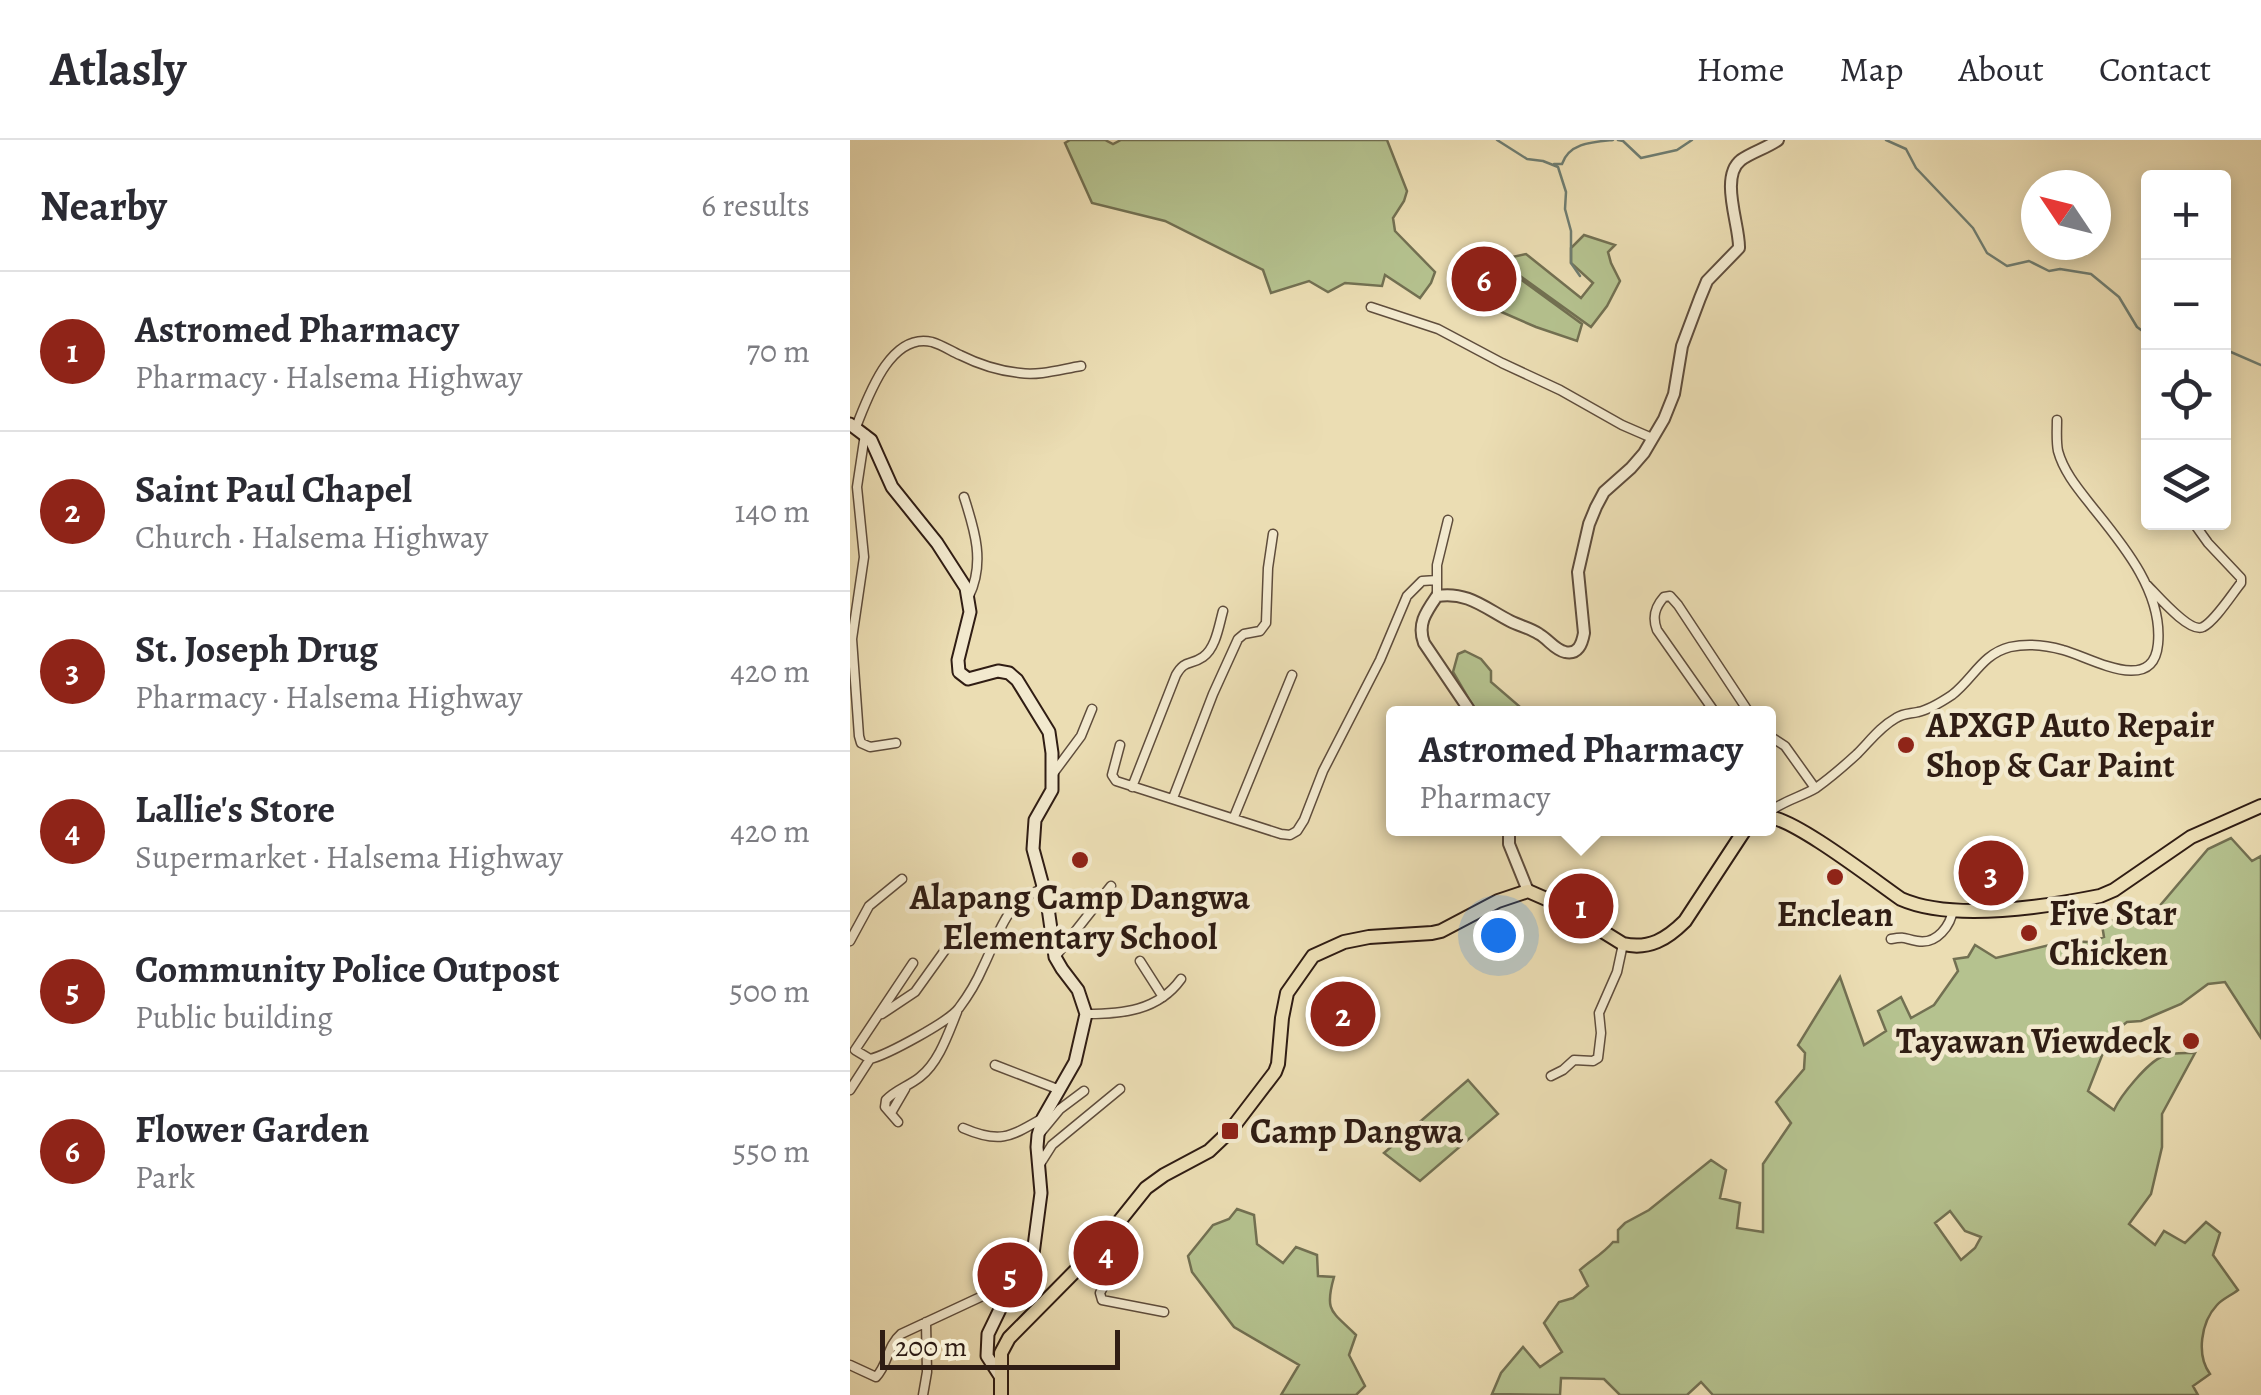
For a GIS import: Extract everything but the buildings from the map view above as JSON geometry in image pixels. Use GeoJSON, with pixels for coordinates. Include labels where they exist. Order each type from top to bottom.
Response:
{"type":"FeatureCollection","features":[{"type":"Feature","properties":{"kind":"highway"},"geometry":{"type":"LineString","coordinates":[[1776,817],[1799,828],[1901,899],[1924,907],[1991,911],[2100,896],[2191,836],[2261,806]]}},
{"type":"Feature","properties":{"kind":"highway"},"geometry":{"type":"LineString","coordinates":[[1001,1395],[1001,1353],[1009,1338],[1098,1248],[1146,1188],[1218,1145],[1267,1082],[1278,1064],[1288,993],[1313,956],[1370,936],[1432,933],[1528,891],[1560,905],[1623,944],[1645,946],[1674,933],[1740,836]]}},
{"type":"Feature","properties":{"kind":"main road"},"geometry":{"type":"LineString","coordinates":[[857,428],[870,440],[892,487],[962,580],[970,612],[958,672],[968,679],[1002,671],[1012,676],[1049,732],[1050,796],[1035,820],[1032,836],[1055,956],[1078,990],[1086,1014],[1080,1049],[1038,1135],[1041,1193],[1032,1254],[988,1334],[987,1356],[1000,1376]]}},
{"type":"Feature","properties":{"kind":"street"},"geometry":{"type":"LineString","coordinates":[[1437,596],[1476,600],[1533,630],[1562,651],[1578,650],[1584,633],[1578,572],[1589,524],[1604,492],[1644,453],[1670,408],[1682,346],[1700,298],[1707,282],[1739,248],[1733,213],[1735,168],[1741,160],[1778,140]]}},
{"type":"Feature","properties":{"kind":"street"},"geometry":{"type":"LineString","coordinates":[[1371,307],[1438,329],[1652,438]]}},
{"type":"Feature","properties":{"kind":"street"},"geometry":{"type":"LineString","coordinates":[[896,743],[866,747],[860,743],[852,639],[864,557],[857,487],[857,428],[882,371],[896,352],[912,343],[927,341],[982,364],[1023,374],[1081,366]]}},
{"type":"Feature","properties":{"kind":"street"},"geometry":{"type":"LineString","coordinates":[[1776,810],[1815,788],[1855,756],[1885,724],[1950,696],[1985,659],[2008,648],[2040,645],[2061,649],[2130,672],[2149,665],[2158,646],[2154,607],[2125,548],[2064,466],[2056,439],[2057,420]]}},
{"type":"Feature","properties":{"kind":"street"},"geometry":{"type":"LineString","coordinates":[[964,498],[978,556],[978,576],[968,596]]}},
{"type":"Feature","properties":{"kind":"street"},"geometry":{"type":"LineString","coordinates":[[1448,520],[1440,551],[1437,596],[1422,622],[1421,634],[1464,706]]}},
{"type":"Feature","properties":{"kind":"street"},"geometry":{"type":"LineString","coordinates":[[2144,582],[2193,628],[2209,623],[2241,578],[2200,530]]}},
{"type":"Feature","properties":{"kind":"street"},"geometry":{"type":"LineString","coordinates":[[1173,798],[1238,640],[1266,623],[1273,534]]}},
{"type":"Feature","properties":{"kind":"street"},"geometry":{"type":"LineString","coordinates":[[1120,745],[1112,778],[1116,782],[1290,835],[1304,820],[1406,596],[1422,581],[1436,580]]}},
{"type":"Feature","properties":{"kind":"street"},"geometry":{"type":"LineString","coordinates":[[2154,607],[2155,594]]}},
{"type":"Feature","properties":{"kind":"street"},"geometry":{"type":"LineString","coordinates":[[1710,706],[1657,630],[1655,610],[1664,596],[1670,596],[1678,605],[1745,706]]}},
{"type":"Feature","properties":{"kind":"street"},"geometry":{"type":"LineString","coordinates":[[1132,787],[1176,675],[1182,665],[1207,653],[1222,610]]}},
{"type":"Feature","properties":{"kind":"street"},"geometry":{"type":"LineString","coordinates":[[1234,817],[1292,675]]}},
{"type":"Feature","properties":{"kind":"street"},"geometry":{"type":"LineString","coordinates":[[1052,775],[1085,729],[1092,710]]}},
{"type":"Feature","properties":{"kind":"street"},"geometry":{"type":"LineString","coordinates":[[1776,742],[1785,746],[1815,788]]}},
{"type":"Feature","properties":{"kind":"street"},"geometry":{"type":"LineString","coordinates":[[1510,836],[1528,891]]}},
{"type":"Feature","properties":{"kind":"street"},"geometry":{"type":"LineString","coordinates":[[850,941],[868,906],[902,879]]}},
{"type":"Feature","properties":{"kind":"street"},"geometry":{"type":"LineString","coordinates":[[1055,956],[1112,886]]}},
{"type":"Feature","properties":{"kind":"street"},"geometry":{"type":"LineString","coordinates":[[898,1122],[890,1114],[907,1086],[931,1066],[1000,926],[1025,896],[1043,889]]}},
{"type":"Feature","properties":{"kind":"street"},"geometry":{"type":"LineString","coordinates":[[1891,939],[1934,938],[1950,923],[1953,909]]}},
{"type":"Feature","properties":{"kind":"street"},"geometry":{"type":"LineString","coordinates":[[878,1016],[915,992],[953,938]]}},
{"type":"Feature","properties":{"kind":"street"},"geometry":{"type":"LineString","coordinates":[[1550,1076],[1574,1060],[1597,1060],[1598,1013],[1617,972],[1623,944]]}},
{"type":"Feature","properties":{"kind":"street"},"geometry":{"type":"LineString","coordinates":[[1140,961],[1163,997]]}},
{"type":"Feature","properties":{"kind":"street"},"geometry":{"type":"LineString","coordinates":[[912,963],[852,1054],[870,1059],[888,1053],[957,1012]]}},
{"type":"Feature","properties":{"kind":"street"},"geometry":{"type":"LineString","coordinates":[[1086,1014],[1124,1014],[1149,1005],[1174,989],[1181,979]]}},
{"type":"Feature","properties":{"kind":"street"},"geometry":{"type":"LineString","coordinates":[[850,1090],[870,1059]]}},
{"type":"Feature","properties":{"kind":"street"},"geometry":{"type":"LineString","coordinates":[[995,1065],[1060,1090]]}},
{"type":"Feature","properties":{"kind":"street"},"geometry":{"type":"LineString","coordinates":[[1038,1168],[1048,1149],[1120,1089]]}},
{"type":"Feature","properties":{"kind":"street"},"geometry":{"type":"LineString","coordinates":[[1038,1135],[1060,1109],[1084,1091]]}},
{"type":"Feature","properties":{"kind":"street"},"geometry":{"type":"LineString","coordinates":[[963,1128],[986,1138],[1000,1138],[1043,1118]]}},
{"type":"Feature","properties":{"kind":"street"},"geometry":{"type":"LineString","coordinates":[[1098,1248],[1114,1267],[1100,1297],[1164,1312]]}},
{"type":"Feature","properties":{"kind":"street"},"geometry":{"type":"LineString","coordinates":[[850,1365],[876,1377],[896,1338],[1017,1280]]}},
{"type":"Feature","properties":{"kind":"street"},"geometry":{"type":"LineString","coordinates":[[923,1395],[928,1372],[926,1322]]}},
{"type":"Feature","properties":{"kind":"green space"},"geometry":{"type":"Polygon","coordinates":[[[1105,140],[1113,144],[1121,140],[1387,140],[1407,191],[1393,218],[1395,231],[1435,272],[1431,283],[1420,298],[1385,275],[1382,286],[1345,283],[1328,292],[1309,281],[1271,293],[1263,270],[1165,221],[1092,203],[1065,143],[1105,140]]]}},
{"type":"Feature","properties":{"kind":"green space"},"geometry":{"type":"Polygon","coordinates":[[[1584,235],[1615,245],[1608,252],[1620,281],[1591,327],[1520,276],[1479,292],[1477,288],[1452,292],[1450,281],[1490,262],[1526,254],[1581,298],[1593,283],[1571,263],[1571,248],[1584,235]]]}},
{"type":"Feature","properties":{"kind":"green space"},"geometry":{"type":"Polygon","coordinates":[[[1519,278],[1582,324],[1577,341],[1497,310],[1476,306],[1480,293],[1519,278]]]}},
{"type":"Feature","properties":{"kind":"green space"},"geometry":{"type":"Polygon","coordinates":[[[1465,651],[1481,659],[1491,671],[1491,682],[1519,706],[1473,706],[1453,672],[1458,654],[1465,651]]]}},
{"type":"Feature","properties":{"kind":"green space"},"geometry":{"type":"Polygon","coordinates":[[[2231,838],[2252,861],[2261,856],[2261,1038],[2225,982],[2208,984],[2181,1004],[2141,1021],[2127,1022],[2110,1035],[2088,1091],[2114,1110],[2135,1080],[2157,1060],[2170,1054],[2195,1053],[2162,1114],[2162,1147],[2151,1194],[2129,1224],[2155,1245],[2164,1231],[2185,1243],[2206,1222],[2220,1233],[2213,1255],[2238,1290],[2219,1303],[2207,1320],[2202,1348],[2210,1374],[2193,1386],[2198,1395],[1713,1395],[1701,1382],[1687,1395],[1620,1395],[1604,1379],[1561,1378],[1560,1395],[1492,1394],[1501,1373],[1523,1347],[1540,1367],[1562,1352],[1544,1323],[1559,1302],[1573,1298],[1588,1286],[1580,1270],[1618,1242],[1618,1230],[1625,1223],[1649,1210],[1711,1160],[1726,1170],[1720,1198],[1740,1203],[1737,1228],[1763,1232],[1763,1164],[1791,1123],[1776,1102],[1804,1069],[1805,1053],[1798,1045],[1840,977],[1864,1045],[1886,1031],[1878,1011],[1901,997],[1911,1018],[1934,1005],[1958,971],[1954,959],[1968,957],[1975,945],[1996,958],[2066,941],[2089,942],[2104,937],[2102,925],[2128,914],[2157,909],[2208,849],[2231,838]],[[1950,1211],[1935,1223],[1961,1260],[1981,1237],[1965,1231],[1950,1211]]]}},
{"type":"Feature","properties":{"kind":"green space"},"geometry":{"type":"Polygon","coordinates":[[[1468,1080],[1498,1114],[1420,1181],[1384,1153],[1468,1080]]]}},
{"type":"Feature","properties":{"kind":"green space"},"geometry":{"type":"Polygon","coordinates":[[[1237,1209],[1254,1215],[1257,1244],[1283,1263],[1296,1247],[1317,1255],[1318,1276],[1334,1277],[1332,1310],[1356,1335],[1349,1355],[1365,1386],[1356,1395],[1281,1395],[1299,1365],[1234,1327],[1192,1272],[1188,1256],[1213,1225],[1229,1219],[1237,1209]]]}},
{"type":"Feature","properties":{"kind":"waterway"},"geometry":{"type":"LineString","coordinates":[[1497,140],[1527,159],[1558,167],[1566,192],[1571,263],[1580,276]]}},
{"type":"Feature","properties":{"kind":"waterway"},"geometry":{"type":"LineString","coordinates":[[1554,164],[1562,164],[1570,152],[1582,145],[1613,140]]}},
{"type":"Feature","properties":{"kind":"waterway"},"geometry":{"type":"LineString","coordinates":[[1618,140],[1641,158],[1677,150],[1692,140]]}},
{"type":"Feature","properties":{"kind":"waterway"},"geometry":{"type":"LineString","coordinates":[[1886,140],[1906,149],[1916,168],[1973,228],[1987,253],[2007,266],[2029,261],[2049,271],[2091,274],[2119,297],[2141,330]]}},
{"type":"Feature","properties":{"kind":"waterway"},"geometry":{"type":"LineString","coordinates":[[2226,350],[2261,365]]}},
{"type":"Feature","properties":{"kind":"place","name":"Flower Garden"},"geometry":{"type":"Point","coordinates":[1484,279]}},
{"type":"Feature","properties":{"kind":"place","name":"APXGP Auto Repair Shop & Car Paint"},"geometry":{"type":"Point","coordinates":[1906,745]}},
{"type":"Feature","properties":{"kind":"place","name":"Alapang Camp Dangwa Elementary School"},"geometry":{"type":"Point","coordinates":[1080,860]}},
{"type":"Feature","properties":{"kind":"place","name":"St. Joseph Drug"},"geometry":{"type":"Point","coordinates":[1991,873]}},
{"type":"Feature","properties":{"kind":"place","name":"Enclean"},"geometry":{"type":"Point","coordinates":[1835,877]}},
{"type":"Feature","properties":{"kind":"place","name":"Astromed Pharmacy"},"geometry":{"type":"Point","coordinates":[1581,906]}},
{"type":"Feature","properties":{"kind":"place","name":"Five Star Chicken"},"geometry":{"type":"Point","coordinates":[2029,933]}},
{"type":"Feature","properties":{"kind":"place","name":"Saint Paul Chapel"},"geometry":{"type":"Point","coordinates":[1343,1014]}},
{"type":"Feature","properties":{"kind":"place","name":"Tayawan Viewdeck"},"geometry":{"type":"Point","coordinates":[2191,1041]}},
{"type":"Feature","properties":{"kind":"place","name":"Camp Dangwa"},"geometry":{"type":"Point","coordinates":[1230,1131]}},
{"type":"Feature","properties":{"kind":"place","name":"Lallie's Store"},"geometry":{"type":"Point","coordinates":[1106,1253]}},
{"type":"Feature","properties":{"kind":"place","name":"Community Police Outpost"},"geometry":{"type":"Point","coordinates":[1010,1275]}}]}
